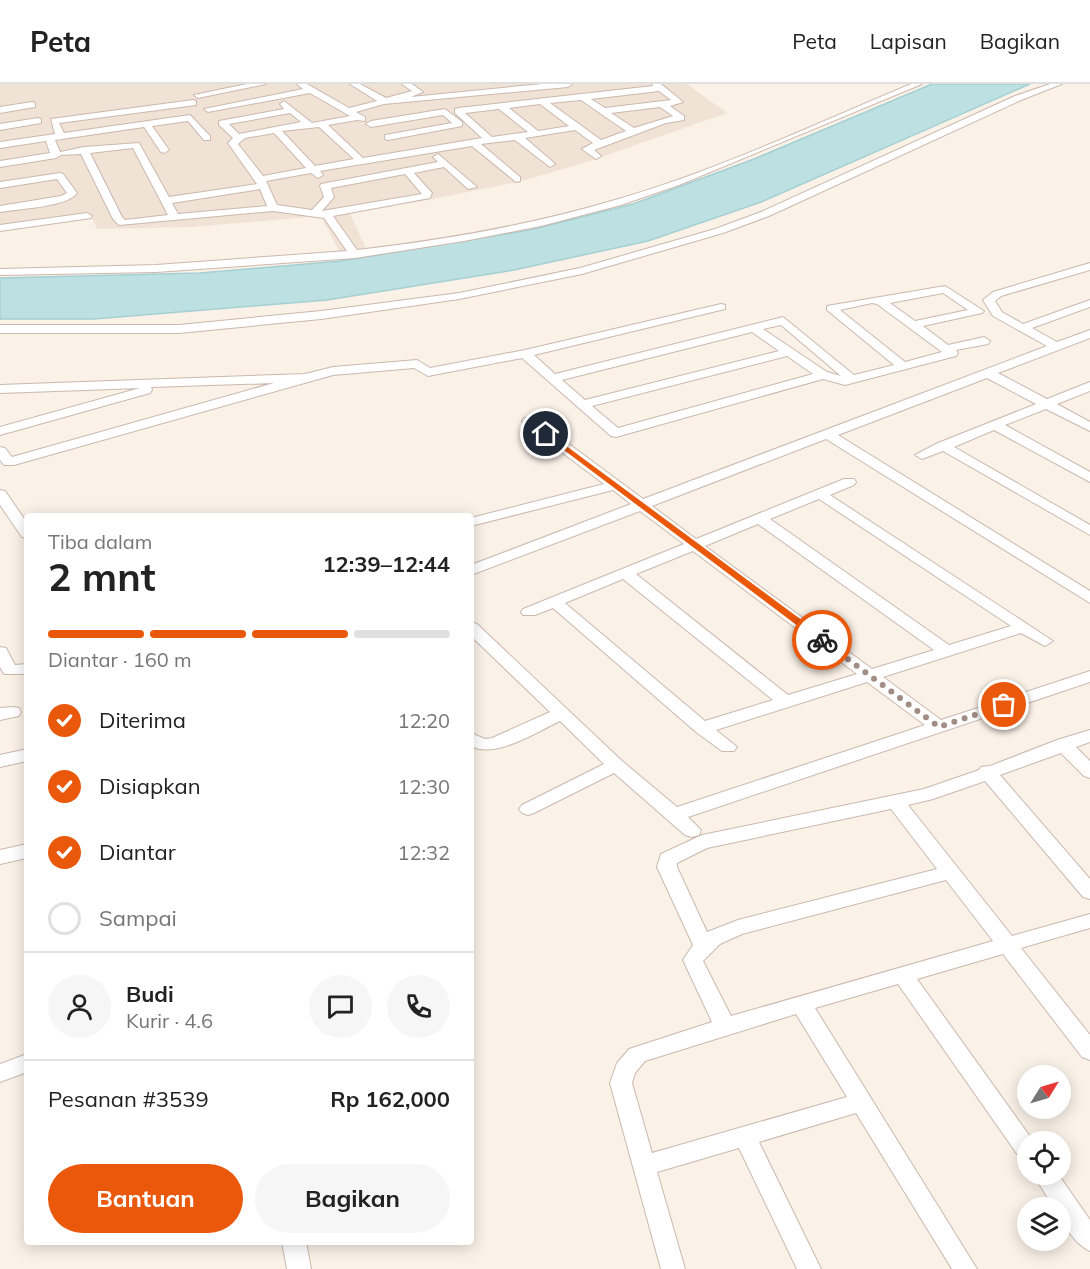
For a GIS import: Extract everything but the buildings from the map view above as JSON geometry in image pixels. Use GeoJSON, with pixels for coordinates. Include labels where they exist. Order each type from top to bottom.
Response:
{"type":"FeatureCollection","features":[{"type":"Feature","properties":{"kind":"street"},"geometry":{"type":"LineString","coordinates":[[196,97],[240,84]]}},
{"type":"Feature","properties":{"kind":"street"},"geometry":{"type":"LineString","coordinates":[[60,136],[54,121],[262,84]]}},
{"type":"Feature","properties":{"kind":"street"},"geometry":{"type":"LineString","coordinates":[[301,84],[371,124],[405,153]]}},
{"type":"Feature","properties":{"kind":"street"},"geometry":{"type":"LineString","coordinates":[[354,84],[386,102],[568,84]]}},
{"type":"Feature","properties":{"kind":"street"},"geometry":{"type":"LineString","coordinates":[[348,111],[419,92],[405,84]]}},
{"type":"Feature","properties":{"kind":"street"},"geometry":{"type":"LineString","coordinates":[[454,84],[470,93]]}},
{"type":"Feature","properties":{"kind":"street"},"geometry":{"type":"LineString","coordinates":[[504,84],[514,90]]}},
{"type":"Feature","properties":{"kind":"street"},"geometry":{"type":"LineString","coordinates":[[897,84],[913,86]]}},
{"type":"Feature","properties":{"kind":"street"},"geometry":{"type":"LineString","coordinates":[[0,329],[178,329],[309,316],[459,296],[582,271],[661,249],[746,221],[1018,98],[1058,84]]}},
{"type":"Feature","properties":{"kind":"street"},"geometry":{"type":"LineString","coordinates":[[371,124],[445,112],[659,86],[679,102],[603,111]]}},
{"type":"Feature","properties":{"kind":"street"},"geometry":{"type":"LineString","coordinates":[[0,285],[3,272],[192,269],[355,255],[477,236],[617,203],[748,155],[913,86]]}},
{"type":"Feature","properties":{"kind":"street"},"geometry":{"type":"LineString","coordinates":[[0,145],[190,118],[312,90]]}},
{"type":"Feature","properties":{"kind":"street"},"geometry":{"type":"LineString","coordinates":[[583,97],[633,132]]}},
{"type":"Feature","properties":{"kind":"street"},"geometry":{"type":"LineString","coordinates":[[542,102],[600,144]]}},
{"type":"Feature","properties":{"kind":"street"},"geometry":{"type":"LineString","coordinates":[[623,125],[681,118],[662,104]]}},
{"type":"Feature","properties":{"kind":"street"},"geometry":{"type":"LineString","coordinates":[[0,110],[32,105]]}},
{"type":"Feature","properties":{"kind":"street"},"geometry":{"type":"LineString","coordinates":[[501,106],[536,134]]}},
{"type":"Feature","properties":{"kind":"street"},"geometry":{"type":"LineString","coordinates":[[236,139],[222,123],[287,107],[361,161]]}},
{"type":"Feature","properties":{"kind":"street"},"geometry":{"type":"LineString","coordinates":[[458,111],[487,137],[488,139],[484,140]]}},
{"type":"Feature","properties":{"kind":"street"},"geometry":{"type":"LineString","coordinates":[[388,138],[459,125],[445,112]]}},
{"type":"Feature","properties":{"kind":"street"},"geometry":{"type":"LineString","coordinates":[[236,139],[359,117]]}},
{"type":"Feature","properties":{"kind":"street"},"geometry":{"type":"LineString","coordinates":[[190,118],[207,138]]}},
{"type":"Feature","properties":{"kind":"street"},"geometry":{"type":"LineString","coordinates":[[587,149],[664,120]]}},
{"type":"Feature","properties":{"kind":"street"},"geometry":{"type":"LineString","coordinates":[[0,127],[38,121]]}},
{"type":"Feature","properties":{"kind":"street"},"geometry":{"type":"LineString","coordinates":[[146,124],[164,150]]}},
{"type":"Feature","properties":{"kind":"street"},"geometry":{"type":"LineString","coordinates":[[236,139],[313,124]]}},
{"type":"Feature","properties":{"kind":"street"},"geometry":{"type":"LineString","coordinates":[[168,201],[220,194],[314,170],[405,153],[577,127]]}},
{"type":"Feature","properties":{"kind":"street"},"geometry":{"type":"LineString","coordinates":[[561,130],[596,156]]}},
{"type":"Feature","properties":{"kind":"street"},"geometry":{"type":"LineString","coordinates":[[278,132],[314,170],[326,190],[327,200],[320,213]]}},
{"type":"Feature","properties":{"kind":"street"},"geometry":{"type":"LineString","coordinates":[[518,137],[550,164]]}},
{"type":"Feature","properties":{"kind":"street"},"geometry":{"type":"LineString","coordinates":[[0,164],[56,155],[49,138]]}},
{"type":"Feature","properties":{"kind":"street"},"geometry":{"type":"LineString","coordinates":[[236,139],[233,143],[261,183],[273,208]]}},
{"type":"Feature","properties":{"kind":"street"},"geometry":{"type":"LineString","coordinates":[[473,142],[516,179]]}},
{"type":"Feature","properties":{"kind":"street"},"geometry":{"type":"LineString","coordinates":[[64,153],[136,145],[168,201],[175,218]]}},
{"type":"Feature","properties":{"kind":"street"},"geometry":{"type":"LineString","coordinates":[[428,149],[472,187]]}},
{"type":"Feature","properties":{"kind":"street"},"geometry":{"type":"LineString","coordinates":[[84,150],[120,221],[128,224],[273,208],[320,213],[426,196],[427,193],[407,171]]}},
{"type":"Feature","properties":{"kind":"street"},"geometry":{"type":"LineString","coordinates":[[326,190],[446,164]]}},
{"type":"Feature","properties":{"kind":"street"},"geometry":{"type":"LineString","coordinates":[[0,185],[60,176],[72,195],[63,199],[0,209]]}},
{"type":"Feature","properties":{"kind":"street"},"geometry":{"type":"LineString","coordinates":[[326,190],[415,180]]}},
{"type":"Feature","properties":{"kind":"street"},"geometry":{"type":"LineString","coordinates":[[320,213],[355,255]]}},
{"type":"Feature","properties":{"kind":"street"},"geometry":{"type":"LineString","coordinates":[[0,228],[87,216]]}},
{"type":"Feature","properties":{"kind":"street"},"geometry":{"type":"LineString","coordinates":[[1057,346],[997,314],[989,303],[991,297],[1090,266]]}},
{"type":"Feature","properties":{"kind":"street"},"geometry":{"type":"LineString","coordinates":[[903,366],[831,308],[945,289],[978,311],[913,325]]}},
{"type":"Feature","properties":{"kind":"street"},"geometry":{"type":"LineString","coordinates":[[753,328],[823,375],[845,381],[952,353],[880,301]]}},
{"type":"Feature","properties":{"kind":"street"},"geometry":{"type":"LineString","coordinates":[[1022,328],[1090,303]]}},
{"type":"Feature","properties":{"kind":"street"},"geometry":{"type":"LineString","coordinates":[[0,451],[9,462],[333,371],[417,364],[428,372],[525,354],[721,307]]}},
{"type":"Feature","properties":{"kind":"street"},"geometry":{"type":"LineString","coordinates":[[554,378],[783,321],[852,379]]}},
{"type":"Feature","properties":{"kind":"street"},"geometry":{"type":"LineString","coordinates":[[474,569],[1090,334]]}},
{"type":"Feature","properties":{"kind":"street"},"geometry":{"type":"LineString","coordinates":[[945,349],[984,341]]}},
{"type":"Feature","properties":{"kind":"street"},"geometry":{"type":"LineString","coordinates":[[583,404],[789,352]]}},
{"type":"Feature","properties":{"kind":"street"},"geometry":{"type":"LineString","coordinates":[[525,354],[616,433],[823,375]]}},
{"type":"Feature","properties":{"kind":"street"},"geometry":{"type":"LineString","coordinates":[[988,373],[1090,427]]}},
{"type":"Feature","properties":{"kind":"street"},"geometry":{"type":"LineString","coordinates":[[0,389],[305,378]]}},
{"type":"Feature","properties":{"kind":"street"},"geometry":{"type":"LineString","coordinates":[[0,431],[173,383]]}},
{"type":"Feature","properties":{"kind":"street"},"geometry":{"type":"LineString","coordinates":[[922,454],[1090,386]]}},
{"type":"Feature","properties":{"kind":"street"},"geometry":{"type":"LineString","coordinates":[[0,419],[46,418]]}},
{"type":"Feature","properties":{"kind":"street"},"geometry":{"type":"LineString","coordinates":[[529,421],[939,727]]}},
{"type":"Feature","properties":{"kind":"street"},"geometry":{"type":"LineString","coordinates":[[995,425],[1090,478]]}},
{"type":"Feature","properties":{"kind":"street"},"geometry":{"type":"LineString","coordinates":[[827,434],[1090,598]]}},
{"type":"Feature","properties":{"kind":"street"},"geometry":{"type":"LineString","coordinates":[[943,446],[1090,531]]}},
{"type":"Feature","properties":{"kind":"street"},"geometry":{"type":"LineString","coordinates":[[529,612],[849,482]]}},
{"type":"Feature","properties":{"kind":"street"},"geometry":{"type":"LineString","coordinates":[[474,521],[616,485]]}},
{"type":"Feature","properties":{"kind":"street"},"geometry":{"type":"LineString","coordinates":[[0,494],[24,530]]}},
{"type":"Feature","properties":{"kind":"street"},"geometry":{"type":"LineString","coordinates":[[820,494],[1045,641]]}},
{"type":"Feature","properties":{"kind":"street"},"geometry":{"type":"LineString","coordinates":[[759,518],[947,651]]}},
{"type":"Feature","properties":{"kind":"street"},"geometry":{"type":"LineString","coordinates":[[625,573],[785,701]]}},
{"type":"Feature","properties":{"kind":"street"},"geometry":{"type":"LineString","coordinates":[[555,602],[702,728],[728,747]]}},
{"type":"Feature","properties":{"kind":"street"},"geometry":{"type":"LineString","coordinates":[[702,728],[1023,627]]}},
{"type":"Feature","properties":{"kind":"street"},"geometry":{"type":"LineString","coordinates":[[474,630],[616,765],[692,830]]}},
{"type":"Feature","properties":{"kind":"street"},"geometry":{"type":"LineString","coordinates":[[0,652],[10,670],[24,669]]}},
{"type":"Feature","properties":{"kind":"street"},"geometry":{"type":"LineString","coordinates":[[676,814],[1090,676]]}},
{"type":"Feature","properties":{"kind":"street"},"geometry":{"type":"LineString","coordinates":[[474,741],[482,745],[495,744],[561,714]]}},
{"type":"Feature","properties":{"kind":"street"},"geometry":{"type":"LineString","coordinates":[[703,944],[668,867],[668,859],[702,842],[927,795],[987,771],[1090,736]]}},
{"type":"Feature","properties":{"kind":"street"},"geometry":{"type":"LineString","coordinates":[[1063,744],[1090,772]]}},
{"type":"Feature","properties":{"kind":"street"},"geometry":{"type":"LineString","coordinates":[[0,761],[24,756]]}},
{"type":"Feature","properties":{"kind":"street"},"geometry":{"type":"LineString","coordinates":[[528,809],[616,765]]}},
{"type":"Feature","properties":{"kind":"street"},"geometry":{"type":"LineString","coordinates":[[987,771],[1090,892]]}},
{"type":"Feature","properties":{"kind":"street"},"geometry":{"type":"LineString","coordinates":[[896,802],[1090,1052]]}},
{"type":"Feature","properties":{"kind":"street"},"geometry":{"type":"LineString","coordinates":[[0,857],[24,852]]}},
{"type":"Feature","properties":{"kind":"street"},"geometry":{"type":"LineString","coordinates":[[726,1026],[693,960],[703,944],[721,933],[738,927],[951,872]]}},
{"type":"Feature","properties":{"kind":"street"},"geometry":{"type":"LineString","coordinates":[[673,1269],[621,1083],[625,1069],[637,1055],[726,1026],[1090,921]]}},
{"type":"Feature","properties":{"kind":"street"},"geometry":{"type":"LineString","coordinates":[[903,975],[1017,1136]]}},
{"type":"Feature","properties":{"kind":"street"},"geometry":{"type":"LineString","coordinates":[[801,1004],[965,1269]]}},
{"type":"Feature","properties":{"kind":"street"},"geometry":{"type":"LineString","coordinates":[[0,1073],[24,1064]]}},
{"type":"Feature","properties":{"kind":"street"},"geometry":{"type":"LineString","coordinates":[[643,1166],[862,1102]]}},
{"type":"Feature","properties":{"kind":"street"},"geometry":{"type":"LineString","coordinates":[[744,1136],[809,1269]]}},
{"type":"Feature","properties":{"kind":"street"},"geometry":{"type":"LineString","coordinates":[[1052,1185],[1090,1240]]}},
{"type":"Feature","properties":{"kind":"street"},"geometry":{"type":"LineString","coordinates":[[295,1245],[299,1269]]}},
{"type":"Feature","properties":{"kind":"shaded area"},"geometry":{"type":"Polygon","coordinates":[[[0,84],[687,84],[727,113],[584,163],[518,182],[423,201],[349,212],[366,248],[339,251],[321,216],[192,227],[97,229],[92,217],[0,230],[0,84]]]}},
{"type":"Feature","properties":{"kind":"water"},"geometry":{"type":"Polygon","coordinates":[[[932,84],[1030,84],[761,202],[648,241],[514,270],[327,300],[94,319],[0,319],[0,278],[200,273],[341,261],[530,230],[633,204],[754,159],[932,84]]]}},
{"type":"Feature","properties":{"kind":"way so far"},"geometry":{"type":"LineString","coordinates":[[822,640],[939,727],[1004,705]]}},
{"type":"Feature","properties":{"kind":"route"},"geometry":{"type":"LineString","coordinates":[[546,434],[822,640]]}}]}
